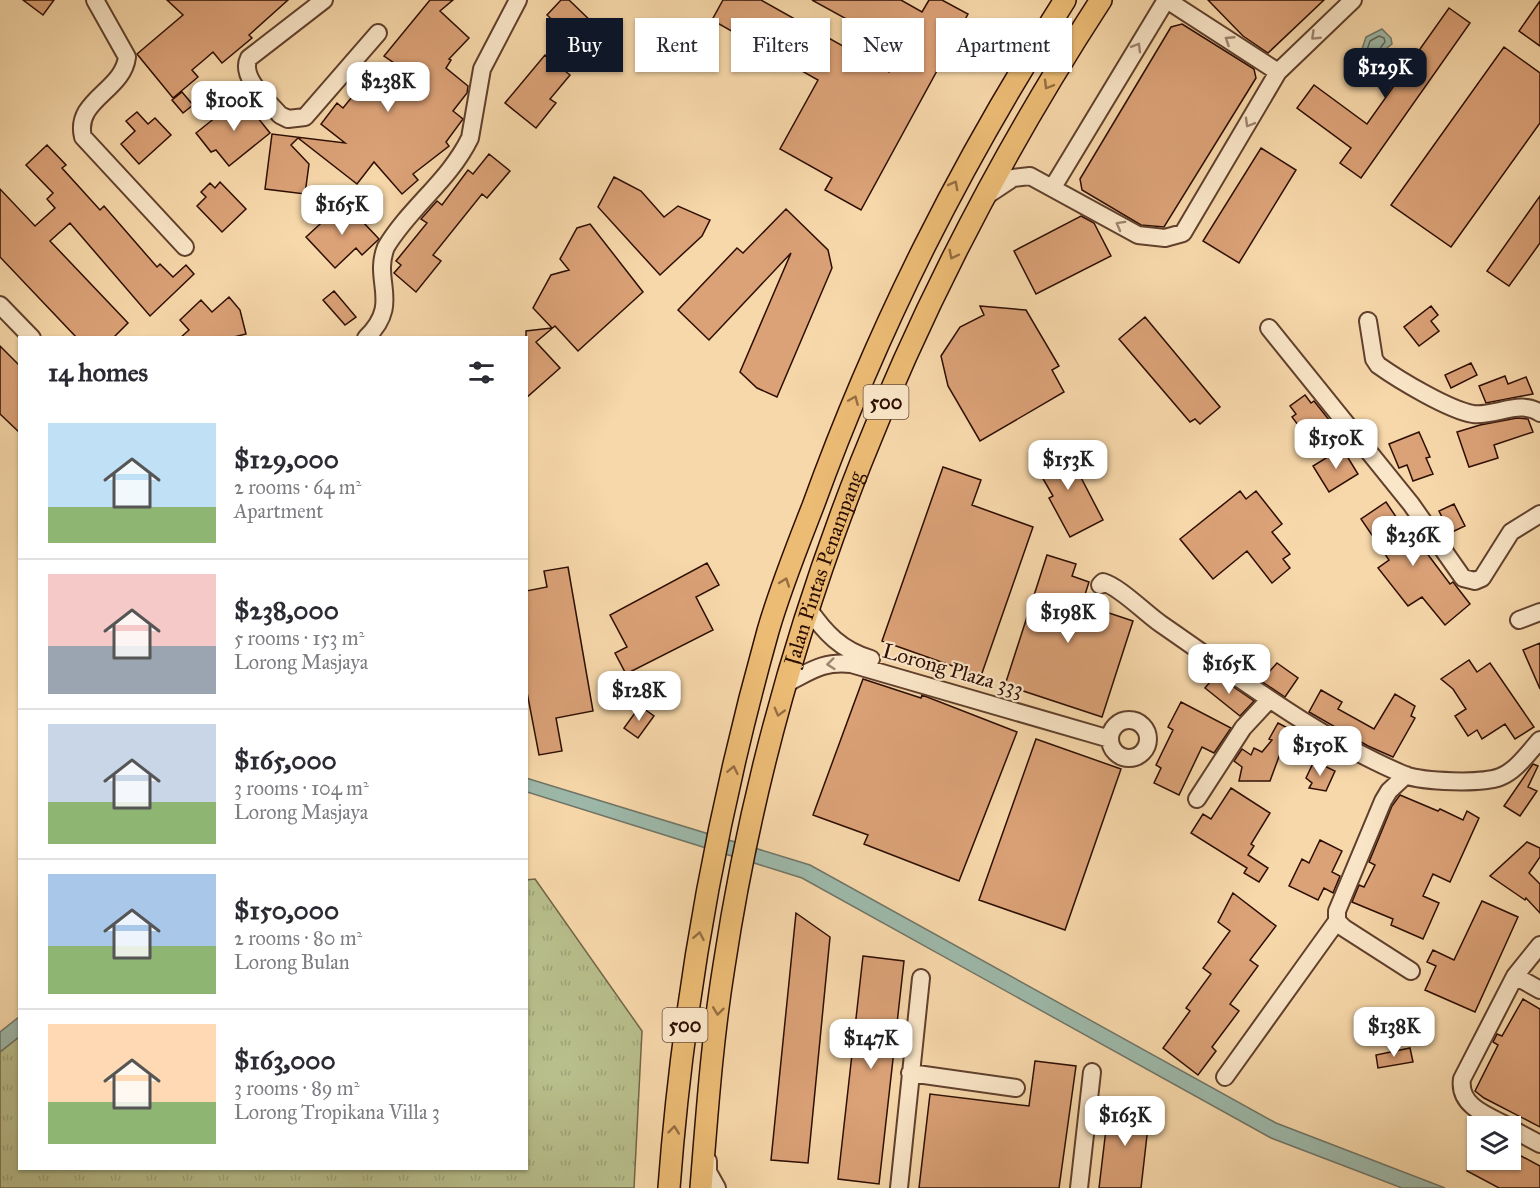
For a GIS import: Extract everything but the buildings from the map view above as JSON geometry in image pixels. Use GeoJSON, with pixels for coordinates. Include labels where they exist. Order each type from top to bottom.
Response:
{"type":"FeatureCollection","features":[{"type":"Feature","properties":{"kind":"main road","name":"Jalan Pintas Penampang"},"geometry":{"type":"LineString","coordinates":[[669,1188],[687,1008],[720,827],[768,629],[835,445],[928,235],[988,123],[1065,0]]}},
{"type":"Feature","properties":{"kind":"main road","name":"Jalan Pintas Penampang"},"geometry":{"type":"LineString","coordinates":[[701,1188],[724,965],[748,836],[808,608],[856,475],[933,294],[981,200],[1064,57],[1101,0]]}},
{"type":"Feature","properties":{"kind":"street"},"geometry":{"type":"LineString","coordinates":[[94,0],[127,57],[119,78],[87,109],[82,118],[83,136],[185,247]]}},
{"type":"Feature","properties":{"kind":"street"},"geometry":{"type":"LineString","coordinates":[[324,0],[249,58],[246,63],[248,76],[280,115],[288,119],[305,117],[378,33]]}},
{"type":"Feature","properties":{"kind":"street"},"geometry":{"type":"LineString","coordinates":[[368,336],[380,322],[386,307],[382,260],[386,247],[446,177],[466,147],[470,138],[482,69],[518,0]]}},
{"type":"Feature","properties":{"kind":"street"},"geometry":{"type":"LineString","coordinates":[[1053,187],[1167,0],[1278,72]]}},
{"type":"Feature","properties":{"kind":"street"},"geometry":{"type":"LineString","coordinates":[[981,200],[1002,184],[1022,176],[1039,179],[1138,235],[1165,238],[1183,233],[1278,72],[1353,0]]}},
{"type":"Feature","properties":{"kind":"street"},"geometry":{"type":"LineString","coordinates":[[0,305],[30,336]]}},
{"type":"Feature","properties":{"kind":"street"},"geometry":{"type":"LineString","coordinates":[[1368,321],[1374,359],[1378,365],[1455,409],[1484,415],[1529,408],[1540,413]]}},
{"type":"Feature","properties":{"kind":"street"},"geometry":{"type":"LineString","coordinates":[[1269,328],[1412,504],[1463,578],[1475,581],[1482,578],[1511,532],[1524,521],[1540,514]]}},
{"type":"Feature","properties":{"kind":"street"},"geometry":{"type":"LineString","coordinates":[[1100,585],[1103,582],[1110,584],[1136,606],[1269,700],[1322,732],[1406,775],[1457,780],[1501,777],[1540,740]]}},
{"type":"Feature","properties":{"kind":"street","name":"Lorong Plaza 333"},"geometry":{"type":"LineString","coordinates":[[787,683],[822,664],[832,662],[851,664],[1110,736],[853,654],[828,635],[808,608]]}},
{"type":"Feature","properties":{"kind":"street"},"geometry":{"type":"LineString","coordinates":[[1520,620],[1540,612]]}},
{"type":"Feature","properties":{"kind":"street"},"geometry":{"type":"LineString","coordinates":[[1197,799],[1243,728],[1269,700]]}},
{"type":"Feature","properties":{"kind":"street"},"geometry":{"type":"LineString","coordinates":[[1225,1077],[1337,921],[1337,911],[1374,820],[1389,791],[1406,775]]}},
{"type":"Feature","properties":{"kind":"street"},"geometry":{"type":"LineString","coordinates":[[1337,921],[1357,938],[1411,971]]}},
{"type":"Feature","properties":{"kind":"street"},"geometry":{"type":"LineString","coordinates":[[1491,1116],[1468,1102],[1461,1088],[1462,1079],[1515,976],[1540,945]]}},
{"type":"Feature","properties":{"kind":"street"},"geometry":{"type":"LineString","coordinates":[[1515,976],[1540,990]]}},
{"type":"Feature","properties":{"kind":"street"},"geometry":{"type":"LineString","coordinates":[[899,1188],[921,978]]}},
{"type":"Feature","properties":{"kind":"street"},"geometry":{"type":"LineString","coordinates":[[1079,1188],[1092,1072]]}},
{"type":"Feature","properties":{"kind":"street"},"geometry":{"type":"LineString","coordinates":[[910,1073],[1016,1088]]}},
{"type":"Feature","properties":{"kind":"street"},"geometry":{"type":"LineString","coordinates":[[708,1103],[708,1172],[717,1188]]}},
{"type":"Feature","properties":{"kind":"street"},"geometry":{"type":"LineString","coordinates":[[1521,1134],[1540,1144]]}},
{"type":"Feature","properties":{"kind":"green space"},"geometry":{"type":"Polygon","coordinates":[[[535,879],[642,1031],[634,1188],[0,1188],[0,1052],[18,1038],[18,1170],[528,1170],[528,880],[535,879]]]}},
{"type":"Feature","properties":{"kind":"water"},"geometry":{"type":"Polygon","coordinates":[[[1382,29],[1391,38],[1392,44],[1383,51],[1382,60],[1377,68],[1363,80],[1349,77],[1345,70],[1346,64],[1360,55],[1366,37],[1382,29]]]}},
{"type":"Feature","properties":{"kind":"water"},"geometry":{"type":"Polygon","coordinates":[[[528,779],[810,865],[1276,1123],[1445,1188],[1402,1188],[1271,1138],[802,878],[528,792],[528,779]]]}},
{"type":"Feature","properties":{"kind":"water"},"geometry":{"type":"Polygon","coordinates":[[[18,1018],[18,1038],[0,1052],[0,1032],[18,1018]]]}}]}
